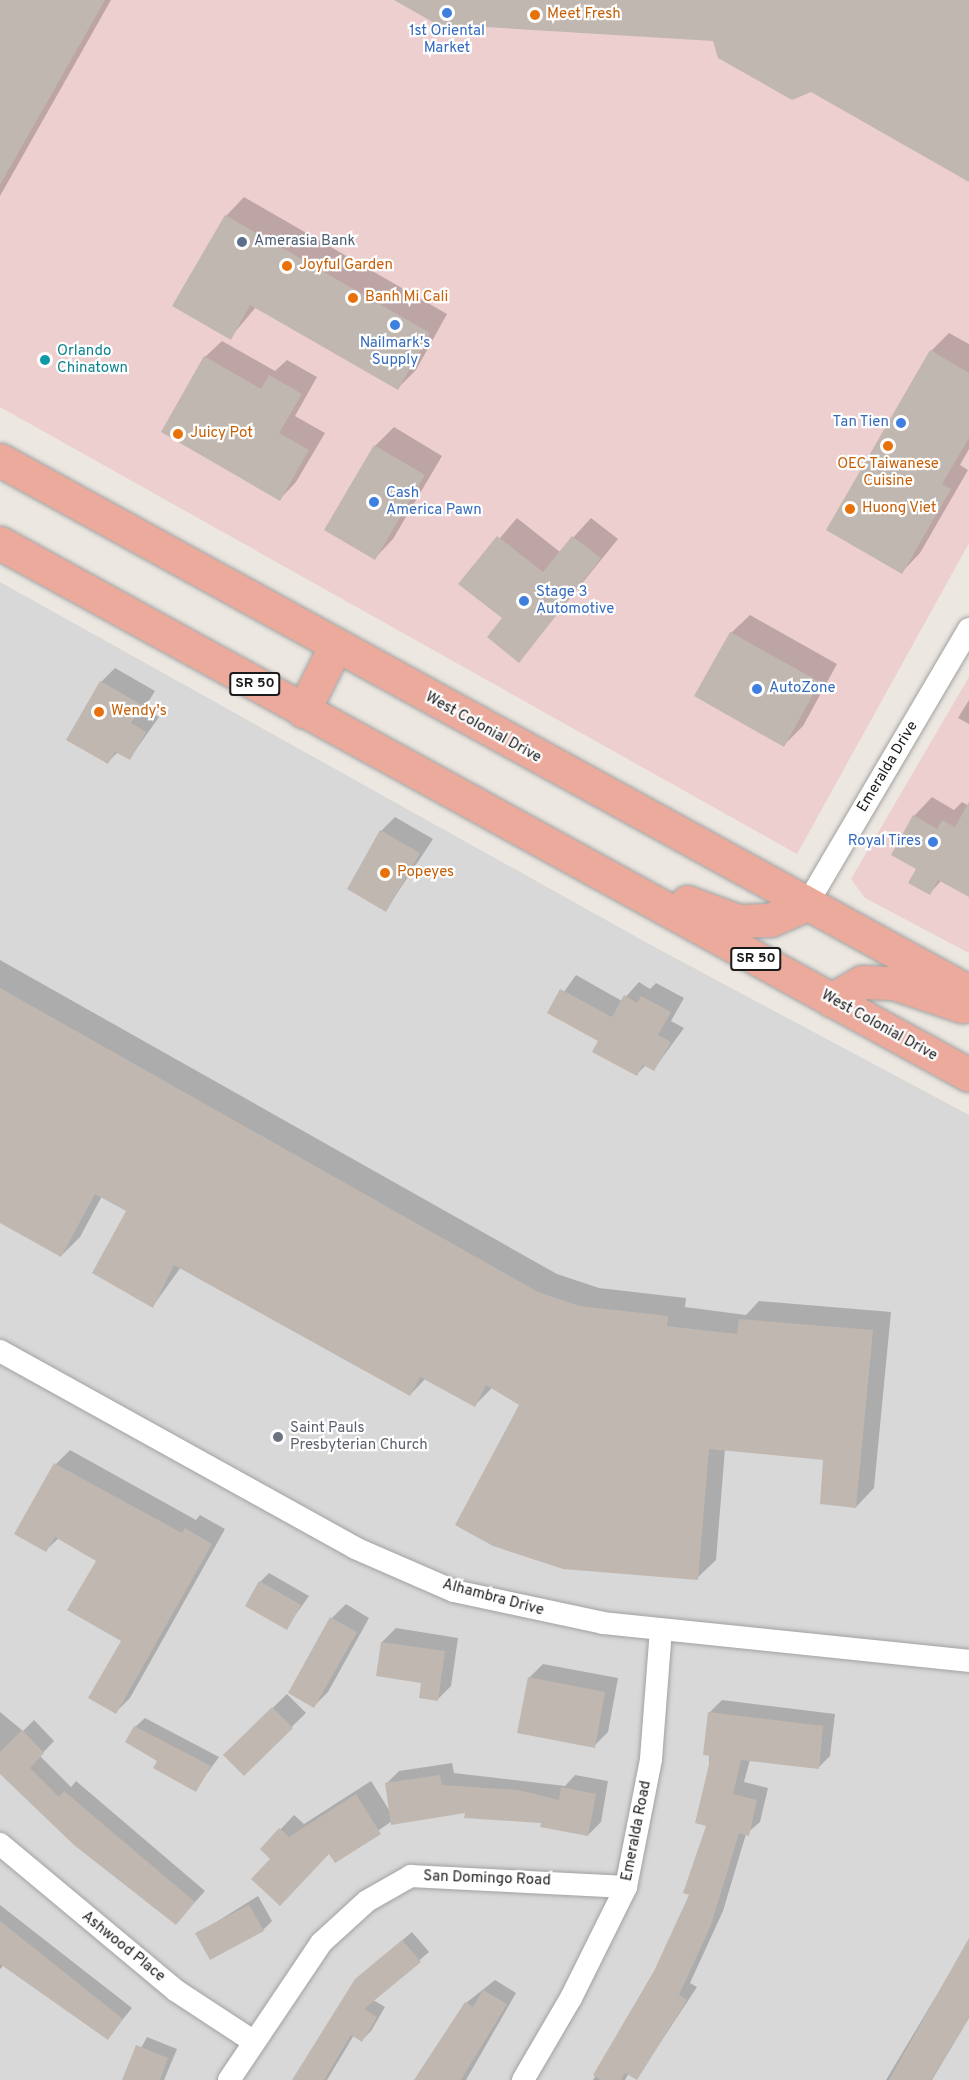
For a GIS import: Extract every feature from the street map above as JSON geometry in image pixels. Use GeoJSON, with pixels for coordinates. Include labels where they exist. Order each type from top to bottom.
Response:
{"type":"FeatureCollection","features":[{"type":"Feature","properties":{"kind":"highway","name":"West Colonial Drive"},"geometry":{"type":"LineString","coordinates":[[4,463],[969,992]]}},
{"type":"Feature","properties":{"kind":"highway","name":"West Colonial Drive"},"geometry":{"type":"LineString","coordinates":[[0,543],[969,1075]]}},
{"type":"Feature","properties":{"kind":"highway"},"geometry":{"type":"LineString","coordinates":[[303,711],[336,647]]}},
{"type":"Feature","properties":{"kind":"highway"},"geometry":{"type":"LineString","coordinates":[[589,867],[738,921],[770,920],[807,904]]}},
{"type":"Feature","properties":{"kind":"highway"},"geometry":{"type":"LineString","coordinates":[[831,1000],[862,982],[894,983],[969,1009]]}},
{"type":"Feature","properties":{"kind":"street","name":"Emeralda Drive"},"geometry":{"type":"LineString","coordinates":[[807,904],[969,630]]}},
{"type":"Feature","properties":{"kind":"street","name":"Alhambra Drive"},"geometry":{"type":"LineString","coordinates":[[0,1351],[355,1548],[454,1591],[515,1608],[661,1630],[969,1661]]}},
{"type":"Feature","properties":{"kind":"street","name":"Emeralda Road"},"geometry":{"type":"LineString","coordinates":[[523,2080],[572,1998],[626,1887],[651,1759],[661,1630]]}},
{"type":"Feature","properties":{"kind":"street","name":"Ashwood Place"},"geometry":{"type":"LineString","coordinates":[[0,1844],[175,1990],[253,2041]]}},
{"type":"Feature","properties":{"kind":"street","name":"San Domingo Road"},"geometry":{"type":"LineString","coordinates":[[229,2080],[253,2041],[321,1943],[367,1901],[411,1876],[626,1887]]}},
{"type":"Feature","properties":{"kind":"shaded area"},"geometry":{"type":"Polygon","coordinates":[[[0,0],[969,0],[969,543],[797,854],[0,407],[0,0]]]}},
{"type":"Feature","properties":{"kind":"shaded area"},"geometry":{"type":"Polygon","coordinates":[[[0,582],[649,944],[969,1115],[969,2080],[0,2080],[0,582]]]}},
{"type":"Feature","properties":{"kind":"shaded area"},"geometry":{"type":"Polygon","coordinates":[[[969,677],[969,953],[865,898],[851,879],[969,677]]]}},
{"type":"Feature","properties":{"kind":"building"},"geometry":{"type":"Polygon","coordinates":[[[0,0],[105,0],[0,185],[0,0]]]}},
{"type":"Feature","properties":{"kind":"building"},"geometry":{"type":"Polygon","coordinates":[[[394,0],[969,0],[969,182],[811,92],[792,100],[718,58],[713,41],[469,26],[450,32],[394,0]]]}},
{"type":"Feature","properties":{"kind":"building"},"geometry":{"type":"Polygon","coordinates":[[[225,215],[430,333],[398,390],[250,305],[231,340],[172,306],[225,215]]]}},
{"type":"Feature","properties":{"kind":"building"},"geometry":{"type":"Polygon","coordinates":[[[930,350],[969,373],[969,438],[942,484],[951,489],[902,574],[826,530],[930,350]]]}},
{"type":"Feature","properties":{"kind":"building"},"geometry":{"type":"Polygon","coordinates":[[[204,356],[261,389],[269,375],[302,394],[279,433],[309,450],[280,501],[161,432],[204,356]]]}},
{"type":"Feature","properties":{"kind":"building","name":"Cash America Pawn"},"geometry":{"type":"Polygon","coordinates":[[[374,445],[425,475],[375,560],[324,530],[374,445]]]}},
{"type":"Feature","properties":{"kind":"building","name":"Stage 3 Automotive"},"geometry":{"type":"Polygon","coordinates":[[[497,536],[543,572],[572,536],[601,558],[519,663],[487,637],[502,618],[458,584],[497,536]]]}},
{"type":"Feature","properties":{"kind":"building","name":"AutoZone"},"geometry":{"type":"Polygon","coordinates":[[[730,632],[820,682],[784,747],[694,696],[730,632]]]}},
{"type":"Feature","properties":{"kind":"building"},"geometry":{"type":"Polygon","coordinates":[[[100,681],[142,705],[131,723],[146,732],[130,760],[115,752],[108,764],[66,740],[100,681]]]}},
{"type":"Feature","properties":{"kind":"building","name":"Royal Tires"},"geometry":{"type":"Polygon","coordinates":[[[969,802],[969,897],[938,880],[930,895],[908,883],[916,869],[891,855],[913,815],[937,829],[942,820],[955,827],[969,802]]]}},
{"type":"Feature","properties":{"kind":"building"},"geometry":{"type":"Polygon","coordinates":[[[380,830],[420,853],[386,912],[347,889],[380,830]]]}},
{"type":"Feature","properties":{"kind":"building"},"geometry":{"type":"Polygon","coordinates":[[[0,988],[538,1292],[580,1306],[668,1316],[667,1326],[737,1334],[739,1319],[873,1330],[856,1508],[820,1504],[823,1460],[709,1449],[698,1580],[563,1569],[493,1546],[455,1525],[519,1405],[486,1385],[475,1407],[420,1377],[410,1396],[174,1265],[153,1308],[92,1273],[126,1211],[95,1194],[61,1257],[0,1223],[0,988]]]}},
{"type":"Feature","properties":{"kind":"building"},"geometry":{"type":"Polygon","coordinates":[[[560,989],[612,1017],[624,995],[637,1003],[641,996],[671,1012],[658,1035],[671,1042],[654,1071],[643,1065],[637,1076],[592,1052],[598,1041],[547,1013],[560,989]]]}},
{"type":"Feature","properties":{"kind":"building"},"geometry":{"type":"Polygon","coordinates":[[[54,1463],[182,1533],[185,1528],[212,1544],[116,1714],[88,1698],[121,1641],[67,1610],[96,1561],[55,1537],[46,1552],[14,1534],[54,1463]]]}},
{"type":"Feature","properties":{"kind":"building"},"geometry":{"type":"Polygon","coordinates":[[[259,1581],[301,1605],[287,1630],[245,1606],[259,1581]]]}},
{"type":"Feature","properties":{"kind":"building"},"geometry":{"type":"Polygon","coordinates":[[[330,1617],[357,1632],[314,1708],[288,1693],[330,1617]]]}},
{"type":"Feature","properties":{"kind":"building"},"geometry":{"type":"Polygon","coordinates":[[[381,1642],[445,1651],[438,1701],[419,1698],[421,1683],[376,1676],[381,1642]]]}},
{"type":"Feature","properties":{"kind":"building"},"geometry":{"type":"Polygon","coordinates":[[[528,1677],[605,1692],[595,1748],[517,1733],[528,1677]]]}},
{"type":"Feature","properties":{"kind":"building"},"geometry":{"type":"Polygon","coordinates":[[[272,1707],[293,1728],[244,1776],[223,1755],[272,1707]]]}},
{"type":"Feature","properties":{"kind":"building"},"geometry":{"type":"Polygon","coordinates":[[[708,1712],[823,1726],[819,1769],[741,1760],[733,1794],[757,1800],[749,1836],[739,1833],[711,1925],[679,1995],[687,2000],[637,2080],[625,2073],[621,2080],[601,2080],[593,2075],[654,1971],[689,1895],[683,1893],[706,1826],[695,1823],[711,1756],[703,1755],[708,1712]]]}},
{"type":"Feature","properties":{"kind":"building"},"geometry":{"type":"Polygon","coordinates":[[[134,1726],[211,1766],[196,1792],[153,1768],[157,1761],[125,1742],[134,1726]]]}},
{"type":"Feature","properties":{"kind":"building"},"geometry":{"type":"Polygon","coordinates":[[[22,1730],[44,1753],[30,1768],[59,1797],[64,1791],[195,1902],[176,1925],[74,1845],[0,1774],[0,1752],[22,1730]]]}},
{"type":"Feature","properties":{"kind":"building"},"geometry":{"type":"Polygon","coordinates":[[[440,1775],[442,1785],[518,1790],[559,1800],[561,1787],[596,1794],[588,1836],[540,1827],[541,1823],[464,1818],[465,1813],[391,1825],[385,1783],[440,1775]]]}},
{"type":"Feature","properties":{"kind":"building"},"geometry":{"type":"Polygon","coordinates":[[[356,1794],[381,1834],[335,1863],[329,1854],[280,1906],[251,1879],[270,1859],[260,1849],[279,1828],[289,1837],[356,1794]]]}},
{"type":"Feature","properties":{"kind":"building"},"geometry":{"type":"Polygon","coordinates":[[[249,1905],[264,1931],[210,1960],[195,1933],[249,1905]]]}},
{"type":"Feature","properties":{"kind":"building"},"geometry":{"type":"Polygon","coordinates":[[[0,1921],[123,2019],[108,2040],[0,1964],[0,1921]]]}},
{"type":"Feature","properties":{"kind":"building"},"geometry":{"type":"Polygon","coordinates":[[[969,1938],[969,2016],[962,2030],[931,2080],[889,2080],[969,1938]]]}},
{"type":"Feature","properties":{"kind":"building"},"geometry":{"type":"Polygon","coordinates":[[[402,1940],[421,1962],[364,2009],[377,2017],[362,2042],[351,2035],[324,2080],[292,2080],[355,1979],[402,1940]]]}},
{"type":"Feature","properties":{"kind":"building"},"geometry":{"type":"Polygon","coordinates":[[[483,1990],[507,2004],[461,2080],[414,2080],[465,2002],[473,2007],[483,1990]]]}},
{"type":"Feature","properties":{"kind":"building"},"geometry":{"type":"Polygon","coordinates":[[[136,2045],[168,2058],[160,2080],[122,2080],[136,2045]]]}},
{"type":"Feature","properties":{"kind":"place","name":"1st Oriental Market"},"geometry":{"type":"Point","coordinates":[447,13]}},
{"type":"Feature","properties":{"kind":"place","name":"Meet Fresh"},"geometry":{"type":"Point","coordinates":[535,15]}},
{"type":"Feature","properties":{"kind":"place","name":"Amerasia Bank"},"geometry":{"type":"Point","coordinates":[242,242]}},
{"type":"Feature","properties":{"kind":"place","name":"Joyful Garden"},"geometry":{"type":"Point","coordinates":[287,266]}},
{"type":"Feature","properties":{"kind":"place","name":"Banh Mi Cali"},"geometry":{"type":"Point","coordinates":[353,298]}},
{"type":"Feature","properties":{"kind":"place","name":"Nailmark's Supply"},"geometry":{"type":"Point","coordinates":[395,325]}},
{"type":"Feature","properties":{"kind":"place","name":"Orlando Chinatown"},"geometry":{"type":"Point","coordinates":[45,360]}},
{"type":"Feature","properties":{"kind":"place","name":"Tan Tien"},"geometry":{"type":"Point","coordinates":[901,423]}},
{"type":"Feature","properties":{"kind":"place","name":"Juicy Pot"},"geometry":{"type":"Point","coordinates":[178,434]}},
{"type":"Feature","properties":{"kind":"place","name":"OEC Taiwanese Cuisine"},"geometry":{"type":"Point","coordinates":[888,446]}},
{"type":"Feature","properties":{"kind":"place","name":"Cash America Pawn"},"geometry":{"type":"Point","coordinates":[374,502]}},
{"type":"Feature","properties":{"kind":"place","name":"Huong Viet"},"geometry":{"type":"Point","coordinates":[850,509]}},
{"type":"Feature","properties":{"kind":"place","name":"Stage 3 Automotive"},"geometry":{"type":"Point","coordinates":[524,601]}},
{"type":"Feature","properties":{"kind":"place","name":"AutoZone"},"geometry":{"type":"Point","coordinates":[757,689]}},
{"type":"Feature","properties":{"kind":"place","name":"Wendy's"},"geometry":{"type":"Point","coordinates":[99,712]}},
{"type":"Feature","properties":{"kind":"place","name":"Royal Tires"},"geometry":{"type":"Point","coordinates":[933,842]}},
{"type":"Feature","properties":{"kind":"place","name":"Popeyes"},"geometry":{"type":"Point","coordinates":[385,873]}},
{"type":"Feature","properties":{"kind":"place","name":"Saint Pauls Presbyterian Church"},"geometry":{"type":"Point","coordinates":[278,1437]}}]}
